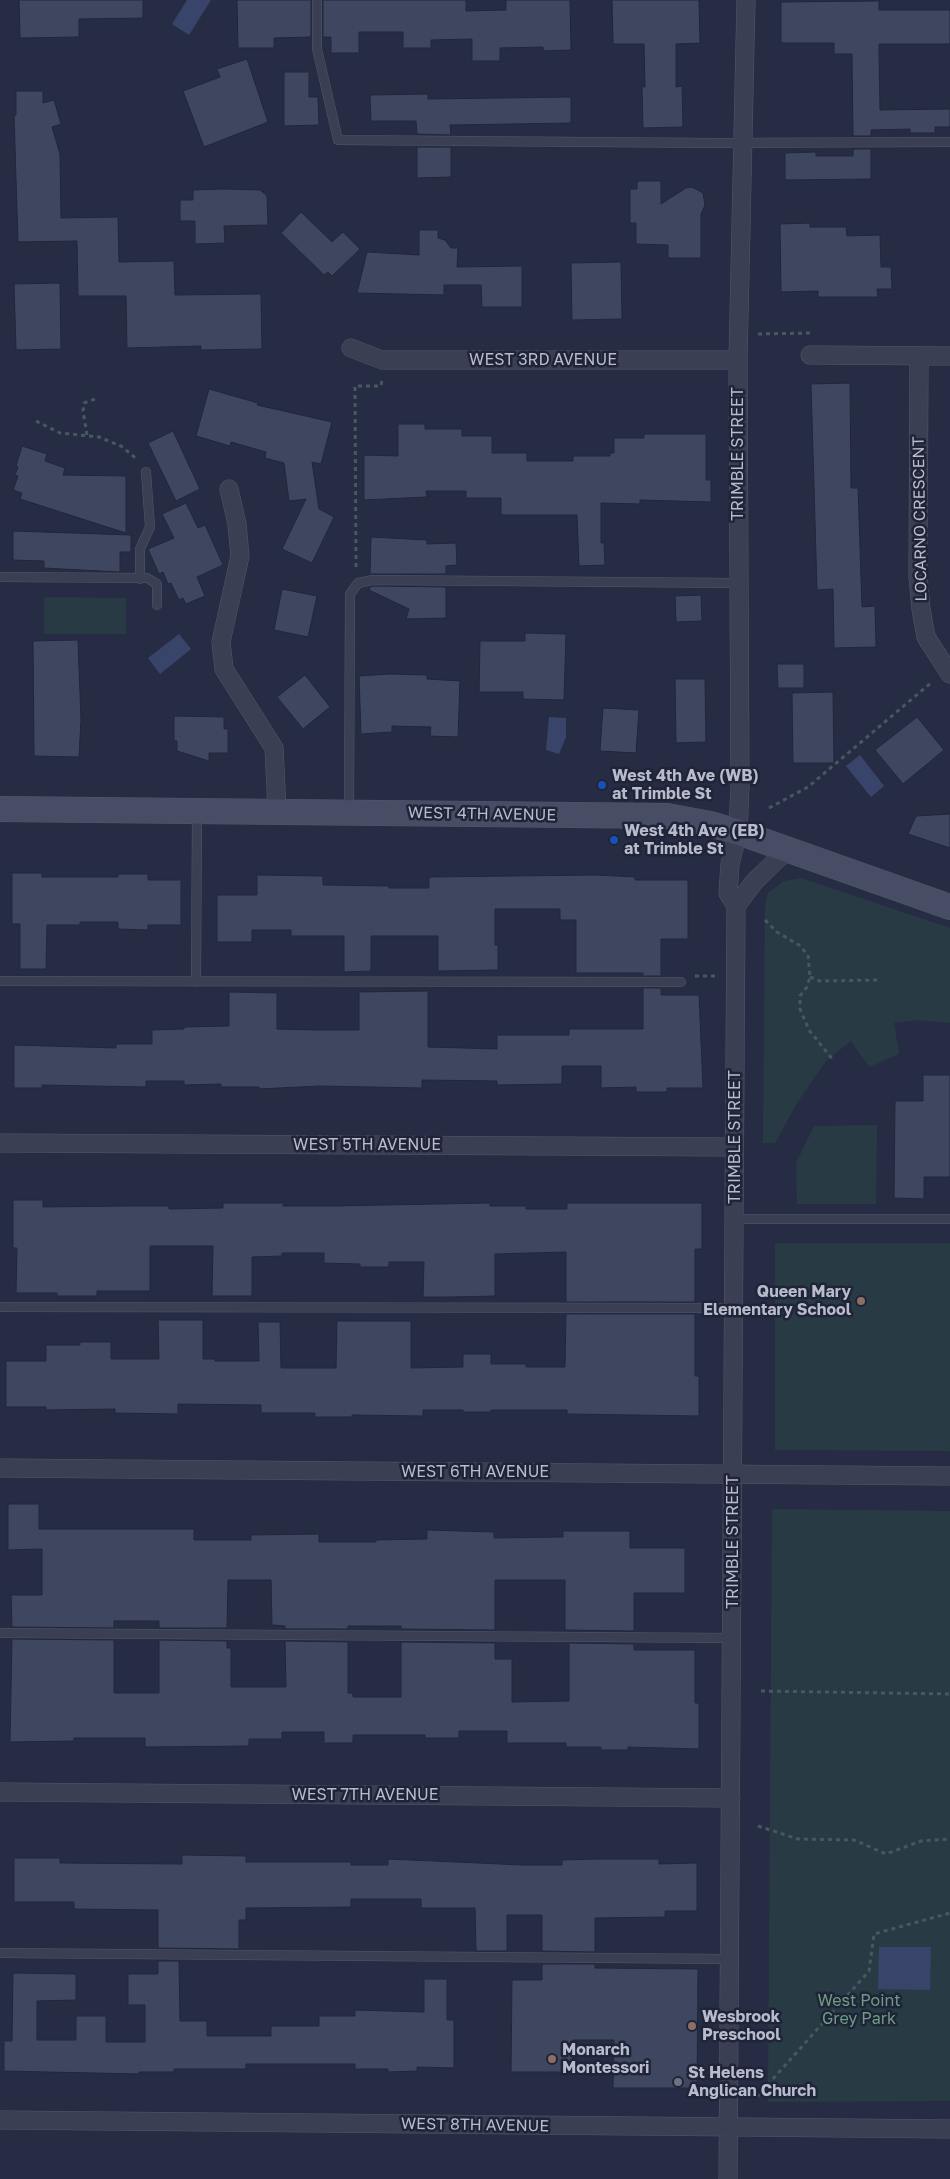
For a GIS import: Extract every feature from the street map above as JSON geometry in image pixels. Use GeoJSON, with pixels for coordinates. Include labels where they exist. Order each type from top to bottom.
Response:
{"type":"FeatureCollection","features":[{"type":"Feature","properties":{"kind":"main road","name":"WEST 4TH AVENUE"},"geometry":{"type":"LineString","coordinates":[[0,809],[278,810],[667,816],[710,824],[738,832],[950,907]]}},
{"type":"Feature","properties":{"kind":"street","name":"TRIMBLE STREET"},"geometry":{"type":"LineString","coordinates":[[728,2179],[736,906],[728,893],[730,864],[738,832],[740,787],[738,335],[746,0]]}},
{"type":"Feature","properties":{"kind":"street","name":"WEST 3RD AVENUE"},"geometry":{"type":"LineString","coordinates":[[351,348],[382,360],[738,360]]}},
{"type":"Feature","properties":{"kind":"street"},"geometry":{"type":"LineString","coordinates":[[810,355],[950,356]]}},
{"type":"Feature","properties":{"kind":"street","name":"LOCARNO CRESCENT"},"geometry":{"type":"LineString","coordinates":[[920,356],[918,577],[921,609],[926,637],[950,674]]}},
{"type":"Feature","properties":{"kind":"street"},"geometry":{"type":"LineString","coordinates":[[229,489],[237,524],[240,556],[221,642],[224,669],[274,748],[278,810]]}},
{"type":"Feature","properties":{"kind":"street"},"geometry":{"type":"LineString","coordinates":[[736,906],[754,882],[788,849]]}},
{"type":"Feature","properties":{"kind":"street","name":"WEST 5TH AVENUE"},"geometry":{"type":"LineString","coordinates":[[0,1143],[734,1147]]}},
{"type":"Feature","properties":{"kind":"street","name":"WEST 6TH AVENUE"},"geometry":{"type":"LineString","coordinates":[[0,1468],[950,1476]]}},
{"type":"Feature","properties":{"kind":"street","name":"WEST 7TH AVENUE"},"geometry":{"type":"LineString","coordinates":[[0,1792],[731,1798]]}},
{"type":"Feature","properties":{"kind":"street","name":"WEST 8TH AVENUE"},"geometry":{"type":"LineString","coordinates":[[0,2120],[950,2129]]}},
{"type":"Feature","properties":{"kind":"lane"},"geometry":{"type":"LineString","coordinates":[[316,0],[317,49],[338,140],[716,143],[743,141],[950,142]]}},
{"type":"Feature","properties":{"kind":"lane"},"geometry":{"type":"LineString","coordinates":[[140,578],[140,549],[150,527],[146,472]]}},
{"type":"Feature","properties":{"kind":"lane"},"geometry":{"type":"LineString","coordinates":[[0,577],[147,578],[157,584],[157,605]]}},
{"type":"Feature","properties":{"kind":"lane"},"geometry":{"type":"LineString","coordinates":[[349,812],[350,594],[358,583],[372,580],[738,583]]}},
{"type":"Feature","properties":{"kind":"lane"},"geometry":{"type":"LineString","coordinates":[[196,982],[197,810]]}},
{"type":"Feature","properties":{"kind":"lane"},"geometry":{"type":"LineString","coordinates":[[0,981],[681,982]]}},
{"type":"Feature","properties":{"kind":"lane"},"geometry":{"type":"LineString","coordinates":[[735,1219],[950,1219]]}},
{"type":"Feature","properties":{"kind":"lane"},"geometry":{"type":"LineString","coordinates":[[0,1307],[734,1308]]}},
{"type":"Feature","properties":{"kind":"lane"},"geometry":{"type":"LineString","coordinates":[[0,1633],[732,1638]]}},
{"type":"Feature","properties":{"kind":"lane"},"geometry":{"type":"LineString","coordinates":[[0,1953],[730,1959]]}},
{"type":"Feature","properties":{"kind":"path"},"geometry":{"type":"LineString","coordinates":[[738,335],[810,333]]}},
{"type":"Feature","properties":{"kind":"path"},"geometry":{"type":"LineString","coordinates":[[355,386],[355,554],[358,583]]}},
{"type":"Feature","properties":{"kind":"path"},"geometry":{"type":"LineString","coordinates":[[86,435],[84,403],[98,398]]}},
{"type":"Feature","properties":{"kind":"path"},"geometry":{"type":"LineString","coordinates":[[36,421],[60,433],[99,437],[121,446],[136,458],[146,472]]}},
{"type":"Feature","properties":{"kind":"path"},"geometry":{"type":"LineString","coordinates":[[769,808],[808,786],[932,682]]}},
{"type":"Feature","properties":{"kind":"path"},"geometry":{"type":"LineString","coordinates":[[765,920],[777,932],[799,945],[808,955],[810,977],[807,987],[800,996],[800,1009],[809,1030],[833,1060]]}},
{"type":"Feature","properties":{"kind":"path"},"geometry":{"type":"LineString","coordinates":[[810,977],[820,982],[877,980]]}},
{"type":"Feature","properties":{"kind":"path"},"geometry":{"type":"LineString","coordinates":[[761,1691],[950,1694]]}},
{"type":"Feature","properties":{"kind":"path"},"geometry":{"type":"LineString","coordinates":[[758,1826],[798,1839],[854,1840],[886,1854],[921,1841],[950,1839]]}},
{"type":"Feature","properties":{"kind":"path"},"geometry":{"type":"LineString","coordinates":[[757,2097],[869,1971],[874,1934],[950,1913]]}},
{"type":"Feature","properties":{"kind":"green space"},"geometry":{"type":"Polygon","coordinates":[[[44,597],[126,598],[126,634],[44,634],[44,597]]]}},
{"type":"Feature","properties":{"kind":"green space"},"geometry":{"type":"Polygon","coordinates":[[[801,878],[950,928],[950,1023],[918,1020],[894,1023],[899,1054],[869,1067],[851,1041],[826,1061],[797,1103],[775,1143],[763,1143],[765,909],[768,893],[784,881],[801,878]]]}},
{"type":"Feature","properties":{"kind":"green space"},"geometry":{"type":"Polygon","coordinates":[[[877,1125],[876,1204],[797,1204],[796,1163],[814,1126],[877,1125]]]}},
{"type":"Feature","properties":{"kind":"green space"},"geometry":{"type":"Polygon","coordinates":[[[775,1243],[950,1243],[950,1451],[775,1450],[775,1243]]]}},
{"type":"Feature","properties":{"kind":"green space","name":"West Point Grey Park"},"geometry":{"type":"Polygon","coordinates":[[[772,1509],[950,1511],[950,2101],[768,2102],[772,1509]]]}},
{"type":"Feature","properties":{"kind":"water"},"geometry":{"type":"Polygon","coordinates":[[[187,0],[211,0],[189,35],[172,24],[187,0]]]}},
{"type":"Feature","properties":{"kind":"water"},"geometry":{"type":"Polygon","coordinates":[[[179,634],[191,649],[160,674],[148,658],[179,634]]]}},
{"type":"Feature","properties":{"kind":"water"},"geometry":{"type":"Polygon","coordinates":[[[549,717],[566,718],[566,737],[559,754],[546,750],[549,717]]]}},
{"type":"Feature","properties":{"kind":"water"},"geometry":{"type":"Polygon","coordinates":[[[860,755],[884,786],[871,797],[846,766],[860,755]]]}},
{"type":"Feature","properties":{"kind":"water"},"geometry":{"type":"Polygon","coordinates":[[[879,1947],[931,1947],[930,1990],[878,1989],[879,1947]]]}},
{"type":"Feature","properties":{"kind":"building"},"geometry":{"type":"Polygon","coordinates":[[[19,0],[143,0],[143,18],[79,19],[79,37],[20,38],[19,0]]]}},
{"type":"Feature","properties":{"kind":"building"},"geometry":{"type":"Polygon","coordinates":[[[237,0],[311,0],[311,37],[274,38],[274,48],[238,48],[237,0]]]}},
{"type":"Feature","properties":{"kind":"building"},"geometry":{"type":"Polygon","coordinates":[[[323,0],[466,0],[466,11],[506,10],[506,0],[570,0],[571,50],[543,51],[543,47],[500,48],[500,61],[472,61],[472,39],[431,40],[431,48],[403,48],[403,32],[359,32],[359,53],[331,53],[331,37],[323,37],[323,0]]]}},
{"type":"Feature","properties":{"kind":"building"},"geometry":{"type":"Polygon","coordinates":[[[612,0],[699,0],[700,43],[676,44],[676,87],[682,86],[683,127],[643,128],[642,87],[645,87],[644,44],[613,44],[612,0]]]}},
{"type":"Feature","properties":{"kind":"building"},"geometry":{"type":"Polygon","coordinates":[[[879,1],[879,10],[950,10],[950,44],[879,44],[879,54],[880,110],[950,109],[950,127],[935,127],[935,133],[910,133],[910,129],[871,130],[871,136],[853,136],[852,54],[834,54],[834,43],[781,43],[781,2],[879,1]]]}},
{"type":"Feature","properties":{"kind":"building"},"geometry":{"type":"Polygon","coordinates":[[[247,59],[268,122],[204,147],[183,91],[220,77],[217,69],[247,59]]]}},
{"type":"Feature","properties":{"kind":"building"},"geometry":{"type":"Polygon","coordinates":[[[284,72],[309,72],[309,97],[318,97],[319,125],[284,126],[284,72]]]}},
{"type":"Feature","properties":{"kind":"building"},"geometry":{"type":"Polygon","coordinates":[[[16,91],[43,91],[43,103],[54,100],[61,124],[52,127],[60,154],[61,218],[118,217],[119,262],[174,261],[175,295],[261,294],[262,349],[201,350],[201,346],[127,348],[126,296],[78,296],[77,241],[18,242],[14,115],[16,115],[16,91]]]}},
{"type":"Feature","properties":{"kind":"building"},"geometry":{"type":"Polygon","coordinates":[[[428,94],[428,99],[571,97],[571,123],[450,125],[451,135],[417,134],[416,121],[371,121],[370,95],[428,94]]]}},
{"type":"Feature","properties":{"kind":"building"},"geometry":{"type":"Polygon","coordinates":[[[417,147],[451,147],[451,177],[417,178],[417,147]]]}},
{"type":"Feature","properties":{"kind":"building"},"geometry":{"type":"Polygon","coordinates":[[[853,149],[871,149],[871,179],[785,180],[785,153],[816,152],[816,156],[853,156],[853,149]]]}},
{"type":"Feature","properties":{"kind":"building"},"geometry":{"type":"Polygon","coordinates":[[[637,181],[661,181],[661,204],[686,188],[692,187],[703,193],[705,205],[701,214],[701,258],[668,258],[668,245],[636,244],[636,223],[630,223],[630,189],[637,189],[637,181]]]}},
{"type":"Feature","properties":{"kind":"building"},"geometry":{"type":"Polygon","coordinates":[[[193,190],[260,190],[267,196],[268,225],[224,226],[225,243],[195,244],[195,221],[180,221],[180,200],[193,200],[193,190]]]}},
{"type":"Feature","properties":{"kind":"building"},"geometry":{"type":"Polygon","coordinates":[[[301,212],[332,242],[343,232],[360,249],[332,276],[328,272],[324,275],[281,233],[301,212]]]}},
{"type":"Feature","properties":{"kind":"building"},"geometry":{"type":"Polygon","coordinates":[[[810,223],[810,227],[846,227],[847,236],[880,235],[881,267],[891,267],[892,289],[877,289],[878,297],[818,297],[818,291],[781,292],[780,224],[810,223]]]}},
{"type":"Feature","properties":{"kind":"building"},"geometry":{"type":"Polygon","coordinates":[[[419,230],[438,230],[438,238],[445,240],[451,248],[458,248],[457,267],[522,266],[522,307],[482,307],[481,285],[444,285],[444,295],[357,293],[367,252],[419,255],[419,230]]]}},
{"type":"Feature","properties":{"kind":"building"},"geometry":{"type":"Polygon","coordinates":[[[621,262],[622,319],[572,320],[571,263],[621,262]]]}},
{"type":"Feature","properties":{"kind":"building"},"geometry":{"type":"Polygon","coordinates":[[[60,283],[61,349],[16,350],[14,284],[60,283]]]}},
{"type":"Feature","properties":{"kind":"building"},"geometry":{"type":"Polygon","coordinates":[[[850,383],[851,488],[858,488],[862,607],[875,606],[876,647],[834,648],[833,589],[817,590],[811,384],[850,383]]]}},
{"type":"Feature","properties":{"kind":"building"},"geometry":{"type":"Polygon","coordinates":[[[209,389],[258,403],[257,405],[332,422],[321,464],[312,462],[319,509],[334,517],[312,563],[282,549],[306,499],[289,501],[284,463],[265,458],[266,452],[231,442],[230,446],[196,436],[209,389]]]}},
{"type":"Feature","properties":{"kind":"building"},"geometry":{"type":"Polygon","coordinates":[[[398,424],[425,424],[425,429],[462,429],[462,436],[492,436],[492,453],[527,453],[527,461],[573,461],[573,456],[610,456],[610,453],[614,453],[614,438],[644,438],[644,434],[706,434],[706,480],[711,480],[711,502],[640,500],[640,504],[601,503],[601,543],[604,543],[605,565],[579,566],[577,515],[501,515],[501,498],[466,498],[466,491],[426,491],[427,497],[364,500],[364,455],[398,456],[398,424]]]}},
{"type":"Feature","properties":{"kind":"building"},"geometry":{"type":"Polygon","coordinates":[[[173,431],[200,489],[176,501],[148,443],[173,431]]]}},
{"type":"Feature","properties":{"kind":"building"},"geometry":{"type":"Polygon","coordinates":[[[22,446],[47,454],[45,461],[65,468],[63,475],[126,476],[126,533],[20,499],[22,493],[13,490],[18,476],[15,475],[18,467],[16,466],[22,446]]]}},
{"type":"Feature","properties":{"kind":"building"},"geometry":{"type":"Polygon","coordinates":[[[186,503],[198,528],[205,525],[223,565],[197,577],[205,596],[186,604],[183,598],[179,600],[171,583],[168,584],[163,572],[159,574],[148,549],[174,538],[162,514],[186,503]]]}},
{"type":"Feature","properties":{"kind":"building"},"geometry":{"type":"Polygon","coordinates":[[[13,531],[131,535],[131,552],[120,552],[120,572],[44,568],[44,561],[13,560],[13,531]]]}},
{"type":"Feature","properties":{"kind":"building"},"geometry":{"type":"Polygon","coordinates":[[[371,537],[427,540],[427,544],[456,543],[457,565],[446,566],[446,574],[370,574],[371,537]]]}},
{"type":"Feature","properties":{"kind":"building"},"geometry":{"type":"Polygon","coordinates":[[[370,587],[446,587],[446,618],[406,619],[409,609],[369,590],[370,587]]]}},
{"type":"Feature","properties":{"kind":"building"},"geometry":{"type":"Polygon","coordinates":[[[282,589],[317,596],[308,637],[274,630],[282,589]]]}},
{"type":"Feature","properties":{"kind":"building"},"geometry":{"type":"Polygon","coordinates":[[[701,595],[702,621],[676,622],[675,596],[701,595]]]}},
{"type":"Feature","properties":{"kind":"building"},"geometry":{"type":"Polygon","coordinates":[[[525,633],[566,634],[564,700],[523,699],[523,692],[479,692],[480,641],[525,641],[525,633]]]}},
{"type":"Feature","properties":{"kind":"building"},"geometry":{"type":"Polygon","coordinates":[[[78,640],[81,720],[79,757],[34,756],[33,641],[78,640]]]}},
{"type":"Feature","properties":{"kind":"building"},"geometry":{"type":"Polygon","coordinates":[[[777,664],[804,664],[804,688],[778,688],[777,664]]]}},
{"type":"Feature","properties":{"kind":"building"},"geometry":{"type":"Polygon","coordinates":[[[390,674],[427,675],[427,679],[460,681],[458,737],[430,736],[431,727],[392,726],[392,732],[361,734],[359,676],[390,674]]]}},
{"type":"Feature","properties":{"kind":"building"},"geometry":{"type":"Polygon","coordinates":[[[305,675],[330,707],[303,729],[277,697],[305,675]]]}},
{"type":"Feature","properties":{"kind":"building"},"geometry":{"type":"Polygon","coordinates":[[[675,679],[705,679],[706,742],[676,743],[675,679]]]}},
{"type":"Feature","properties":{"kind":"building"},"geometry":{"type":"Polygon","coordinates":[[[833,692],[834,763],[793,763],[792,693],[833,692]]]}},
{"type":"Feature","properties":{"kind":"building"},"geometry":{"type":"Polygon","coordinates":[[[603,708],[639,710],[636,753],[600,751],[603,708]]]}},
{"type":"Feature","properties":{"kind":"building"},"geometry":{"type":"Polygon","coordinates":[[[174,716],[224,717],[224,729],[228,729],[228,753],[209,753],[209,761],[177,751],[177,741],[174,741],[174,716]]]}},
{"type":"Feature","properties":{"kind":"building"},"geometry":{"type":"Polygon","coordinates":[[[917,717],[944,750],[903,784],[875,750],[917,717]]]}},
{"type":"Feature","properties":{"kind":"building"},"geometry":{"type":"Polygon","coordinates":[[[950,814],[950,848],[908,834],[916,816],[950,814]]]}},
{"type":"Feature","properties":{"kind":"building"},"geometry":{"type":"Polygon","coordinates":[[[12,873],[42,873],[42,877],[118,877],[118,874],[148,874],[148,880],[181,880],[181,925],[148,925],[148,930],[118,929],[118,922],[80,922],[80,925],[47,925],[46,969],[20,969],[20,924],[12,924],[12,873]]]}},
{"type":"Feature","properties":{"kind":"building"},"geometry":{"type":"Polygon","coordinates":[[[257,875],[323,876],[323,885],[389,886],[389,888],[429,888],[429,877],[595,875],[635,877],[635,880],[688,880],[688,939],[661,939],[661,976],[643,976],[643,973],[576,973],[576,920],[560,920],[560,909],[495,909],[495,945],[498,945],[498,970],[438,971],[438,936],[371,936],[371,971],[344,972],[344,936],[291,936],[291,930],[252,930],[252,942],[217,942],[217,895],[257,895],[257,875]]]}},
{"type":"Feature","properties":{"kind":"building"},"geometry":{"type":"Polygon","coordinates":[[[643,988],[661,988],[661,995],[699,995],[703,1088],[667,1088],[667,1092],[636,1092],[636,1087],[601,1088],[601,1066],[562,1066],[562,1084],[497,1085],[497,1081],[422,1080],[422,1088],[319,1086],[259,1089],[259,1087],[221,1087],[221,1084],[184,1085],[184,1081],[146,1081],[146,1087],[42,1085],[42,1088],[14,1088],[14,1045],[116,1048],[116,1044],[152,1044],[152,1030],[229,1026],[229,992],[277,993],[277,1029],[359,1030],[359,992],[428,991],[428,1047],[497,1049],[497,1035],[569,1035],[569,1029],[643,1029],[643,988]]]}},
{"type":"Feature","properties":{"kind":"building"},"geometry":{"type":"Polygon","coordinates":[[[923,1075],[950,1075],[950,1177],[924,1177],[924,1199],[894,1198],[895,1101],[923,1101],[923,1075]]]}},
{"type":"Feature","properties":{"kind":"building"},"geometry":{"type":"Polygon","coordinates":[[[13,1200],[43,1200],[43,1207],[169,1206],[169,1209],[223,1208],[223,1203],[283,1203],[283,1206],[334,1206],[490,1203],[490,1206],[526,1206],[526,1209],[567,1209],[567,1203],[702,1203],[702,1249],[695,1249],[695,1302],[566,1302],[566,1252],[495,1254],[495,1296],[423,1297],[424,1262],[389,1262],[389,1267],[360,1267],[360,1264],[324,1263],[324,1253],[282,1253],[282,1256],[252,1257],[252,1296],[212,1296],[213,1246],[150,1246],[150,1291],[97,1291],[97,1296],[57,1296],[57,1293],[16,1293],[17,1248],[13,1248],[13,1200]]]}},
{"type":"Feature","properties":{"kind":"building"},"geometry":{"type":"Polygon","coordinates":[[[566,1314],[695,1314],[695,1376],[699,1376],[699,1416],[567,1414],[567,1410],[463,1412],[463,1410],[423,1410],[423,1416],[352,1415],[352,1417],[315,1417],[315,1413],[261,1413],[261,1405],[178,1404],[178,1414],[115,1413],[115,1409],[46,1410],[46,1407],[6,1407],[6,1361],[46,1361],[46,1345],[80,1345],[80,1342],[111,1342],[111,1359],[159,1359],[158,1320],[203,1320],[203,1359],[215,1359],[215,1361],[259,1361],[258,1322],[280,1322],[281,1368],[336,1368],[337,1321],[411,1321],[411,1368],[463,1367],[463,1354],[491,1354],[491,1364],[526,1364],[526,1367],[565,1367],[566,1314]]]}},
{"type":"Feature","properties":{"kind":"building"},"geometry":{"type":"Polygon","coordinates":[[[8,1504],[39,1504],[39,1529],[194,1529],[194,1540],[251,1540],[251,1535],[319,1534],[319,1542],[376,1542],[376,1540],[427,1539],[427,1530],[494,1532],[494,1538],[563,1537],[563,1531],[630,1531],[630,1548],[685,1548],[685,1593],[634,1593],[634,1631],[565,1630],[565,1580],[495,1580],[495,1630],[401,1629],[401,1626],[348,1626],[348,1629],[285,1629],[285,1626],[272,1625],[271,1580],[228,1580],[227,1628],[159,1628],[159,1621],[114,1621],[114,1628],[12,1627],[11,1595],[42,1595],[42,1549],[8,1550],[8,1504]]]}},
{"type":"Feature","properties":{"kind":"building"},"geometry":{"type":"Polygon","coordinates":[[[12,1639],[114,1640],[114,1693],[159,1693],[159,1640],[227,1641],[227,1648],[231,1648],[231,1687],[286,1687],[285,1641],[348,1642],[348,1693],[353,1693],[353,1697],[401,1697],[401,1642],[495,1643],[495,1659],[512,1659],[512,1702],[569,1701],[569,1643],[634,1644],[634,1650],[695,1650],[695,1703],[699,1703],[699,1749],[628,1747],[628,1750],[601,1750],[601,1747],[566,1747],[566,1743],[507,1743],[507,1731],[459,1731],[459,1738],[425,1738],[425,1735],[353,1735],[353,1743],[324,1743],[324,1732],[282,1732],[282,1739],[249,1739],[249,1746],[145,1747],[145,1738],[74,1738],[74,1741],[10,1742],[12,1639]]]}},
{"type":"Feature","properties":{"kind":"building"},"geometry":{"type":"Polygon","coordinates":[[[182,1855],[246,1856],[246,1862],[351,1862],[351,1865],[388,1865],[388,1859],[523,1865],[562,1865],[562,1860],[596,1859],[659,1859],[659,1864],[697,1863],[697,1911],[665,1911],[665,1917],[595,1918],[595,1952],[542,1951],[542,1915],[507,1915],[507,1951],[476,1951],[475,1908],[421,1908],[421,1899],[351,1899],[351,1907],[246,1908],[246,1920],[239,1920],[239,1949],[158,1948],[158,1910],[74,1909],[74,1902],[14,1902],[14,1858],[60,1858],[60,1863],[182,1864],[182,1855]]]}},
{"type":"Feature","properties":{"kind":"building"},"geometry":{"type":"Polygon","coordinates":[[[158,1961],[179,1961],[180,2021],[207,2021],[207,2036],[271,2036],[271,2026],[319,2026],[319,2016],[355,2016],[355,2010],[424,2012],[424,1979],[447,1979],[447,2020],[454,2020],[454,2068],[417,2067],[417,2071],[388,2072],[388,2069],[355,2069],[355,2064],[246,2064],[246,2069],[174,2069],[174,2072],[139,2072],[139,2074],[4,2071],[4,2041],[12,2041],[13,1973],[76,1974],[76,2000],[37,2001],[37,2040],[76,2040],[76,2016],[106,2016],[106,2042],[145,2042],[145,2005],[128,2005],[128,1974],[158,1974],[158,1961]]]}},
{"type":"Feature","properties":{"kind":"building"},"geometry":{"type":"Polygon","coordinates":[[[542,1964],[595,1964],[595,1968],[698,1969],[697,2088],[613,2088],[614,2040],[573,2040],[573,2072],[511,2072],[512,1980],[542,1980],[542,1964]]]}},
{"type":"Feature","properties":{"kind":"place","name":"West 4th Ave (WB) at Trimble St"},"geometry":{"type":"Point","coordinates":[602,785]}},
{"type":"Feature","properties":{"kind":"place","name":"West 4th Ave (EB) at Trimble St"},"geometry":{"type":"Point","coordinates":[614,840]}},
{"type":"Feature","properties":{"kind":"place","name":"Queen Mary Elementary School"},"geometry":{"type":"Point","coordinates":[861,1301]}},
{"type":"Feature","properties":{"kind":"place","name":"Wesbrook Preschool"},"geometry":{"type":"Point","coordinates":[692,2026]}},
{"type":"Feature","properties":{"kind":"place","name":"Monarch Montessori"},"geometry":{"type":"Point","coordinates":[552,2059]}},
{"type":"Feature","properties":{"kind":"place","name":"St Helens Anglican Church"},"geometry":{"type":"Point","coordinates":[678,2082]}}]}
